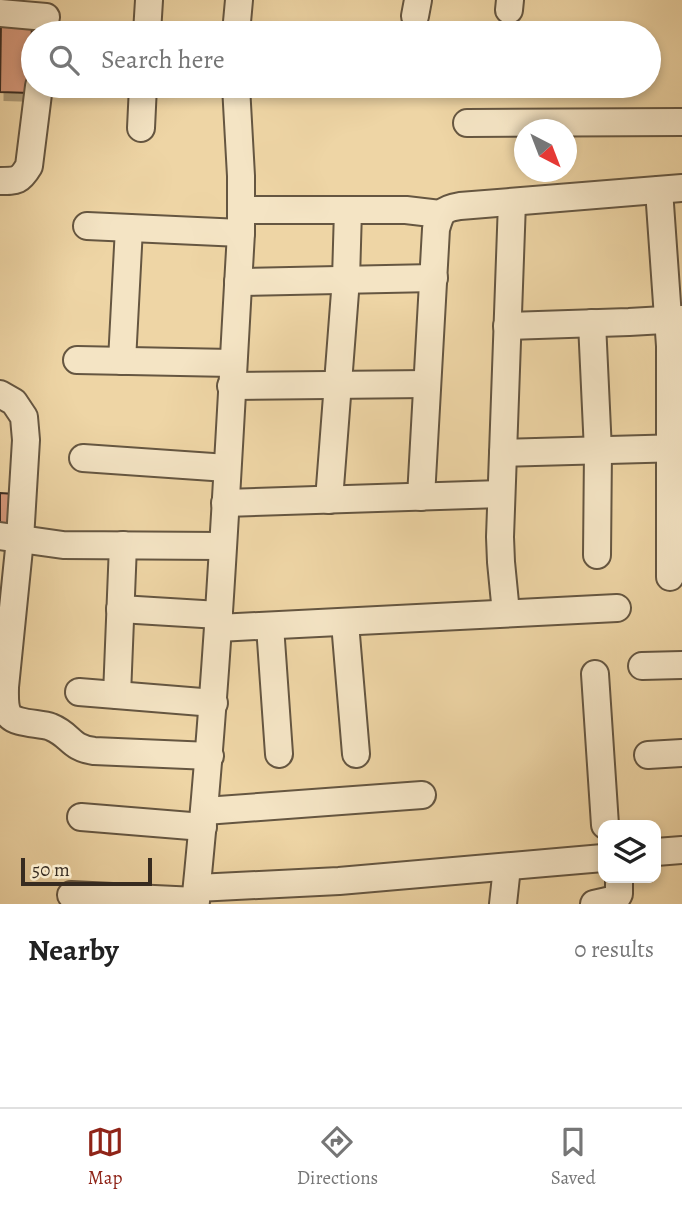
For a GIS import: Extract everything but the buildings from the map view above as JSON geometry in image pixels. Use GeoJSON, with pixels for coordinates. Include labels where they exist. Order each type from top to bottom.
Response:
{"type":"FeatureCollection","features":[{"type":"Feature","properties":{"kind":"street"},"geometry":{"type":"LineString","coordinates":[[148,21],[149,0]]}},
{"type":"Feature","properties":{"kind":"street"},"geometry":{"type":"LineString","coordinates":[[237,21],[239,0]]}},
{"type":"Feature","properties":{"kind":"street"},"geometry":{"type":"LineString","coordinates":[[0,13],[46,17]]}},
{"type":"Feature","properties":{"kind":"street"},"geometry":{"type":"LineString","coordinates":[[0,181],[16,181],[29,166],[38,98]]}},
{"type":"Feature","properties":{"kind":"street"},"geometry":{"type":"LineString","coordinates":[[141,128],[142,98]]}},
{"type":"Feature","properties":{"kind":"street"},"geometry":{"type":"LineString","coordinates":[[196,898],[214,703],[238,282],[241,222],[236,98]]}},
{"type":"Feature","properties":{"kind":"street"},"geometry":{"type":"LineString","coordinates":[[467,123],[682,122]]}},
{"type":"Feature","properties":{"kind":"street"},"geometry":{"type":"LineString","coordinates":[[421,497],[436,229],[440,214],[447,208],[670,189],[675,320],[670,346],[676,449],[670,577]]}},
{"type":"Feature","properties":{"kind":"street"},"geometry":{"type":"LineString","coordinates":[[506,613],[501,562],[501,494],[512,202]]}},
{"type":"Feature","properties":{"kind":"street"},"geometry":{"type":"LineString","coordinates":[[329,500],[346,279],[348,210]]}},
{"type":"Feature","properties":{"kind":"street"},"geometry":{"type":"LineString","coordinates":[[88,226],[130,228],[241,222],[348,210],[406,210],[440,214]]}},
{"type":"Feature","properties":{"kind":"street"},"geometry":{"type":"LineString","coordinates":[[122,361],[130,228]]}},
{"type":"Feature","properties":{"kind":"street"},"geometry":{"type":"LineString","coordinates":[[238,282],[434,278]]}},
{"type":"Feature","properties":{"kind":"street"},"geometry":{"type":"LineString","coordinates":[[508,326],[675,320]]}},
{"type":"Feature","properties":{"kind":"street"},"geometry":{"type":"LineString","coordinates":[[592,323],[598,450],[597,555]]}},
{"type":"Feature","properties":{"kind":"street"},"geometry":{"type":"LineString","coordinates":[[77,360],[122,361],[338,385],[427,384]]}},
{"type":"Feature","properties":{"kind":"street"},"geometry":{"type":"LineString","coordinates":[[0,394],[15,402],[24,417],[26,440],[10,537],[5,687],[9,716],[17,721],[59,730],[83,750],[210,756]]}},
{"type":"Feature","properties":{"kind":"street"},"geometry":{"type":"LineString","coordinates":[[503,453],[676,449]]}},
{"type":"Feature","properties":{"kind":"street"},"geometry":{"type":"LineString","coordinates":[[83,458],[227,468]]}},
{"type":"Feature","properties":{"kind":"street"},"geometry":{"type":"LineString","coordinates":[[225,503],[501,494]]}},
{"type":"Feature","properties":{"kind":"street"},"geometry":{"type":"LineString","coordinates":[[10,537],[63,545],[222,546]]}},
{"type":"Feature","properties":{"kind":"street"},"geometry":{"type":"LineString","coordinates":[[117,695],[123,545]]}},
{"type":"Feature","properties":{"kind":"street"},"geometry":{"type":"LineString","coordinates":[[120,609],[270,626],[617,608]]}},
{"type":"Feature","properties":{"kind":"street"},"geometry":{"type":"LineString","coordinates":[[345,623],[356,754]]}},
{"type":"Feature","properties":{"kind":"street"},"geometry":{"type":"LineString","coordinates":[[270,626],[279,754]]}},
{"type":"Feature","properties":{"kind":"street"},"geometry":{"type":"LineString","coordinates":[[642,666],[682,664]]}},
{"type":"Feature","properties":{"kind":"street"},"geometry":{"type":"LineString","coordinates":[[595,674],[605,820]]}},
{"type":"Feature","properties":{"kind":"street"},"geometry":{"type":"LineString","coordinates":[[79,692],[214,703]]}},
{"type":"Feature","properties":{"kind":"street"},"geometry":{"type":"LineString","coordinates":[[648,754],[682,753]]}},
{"type":"Feature","properties":{"kind":"street"},"geometry":{"type":"LineString","coordinates":[[81,817],[204,819],[422,795]]}},
{"type":"Feature","properties":{"kind":"street"},"geometry":{"type":"LineString","coordinates":[[661,852],[682,850]]}},
{"type":"Feature","properties":{"kind":"street"},"geometry":{"type":"LineString","coordinates":[[71,895],[196,898],[360,892],[507,867],[598,858]]}},
{"type":"Feature","properties":{"kind":"street"},"geometry":{"type":"LineString","coordinates":[[503,904],[507,867]]}},
{"type":"Feature","properties":{"kind":"street"},"geometry":{"type":"LineString","coordinates":[[594,904],[616,899],[619,894],[618,883]]}}]}
